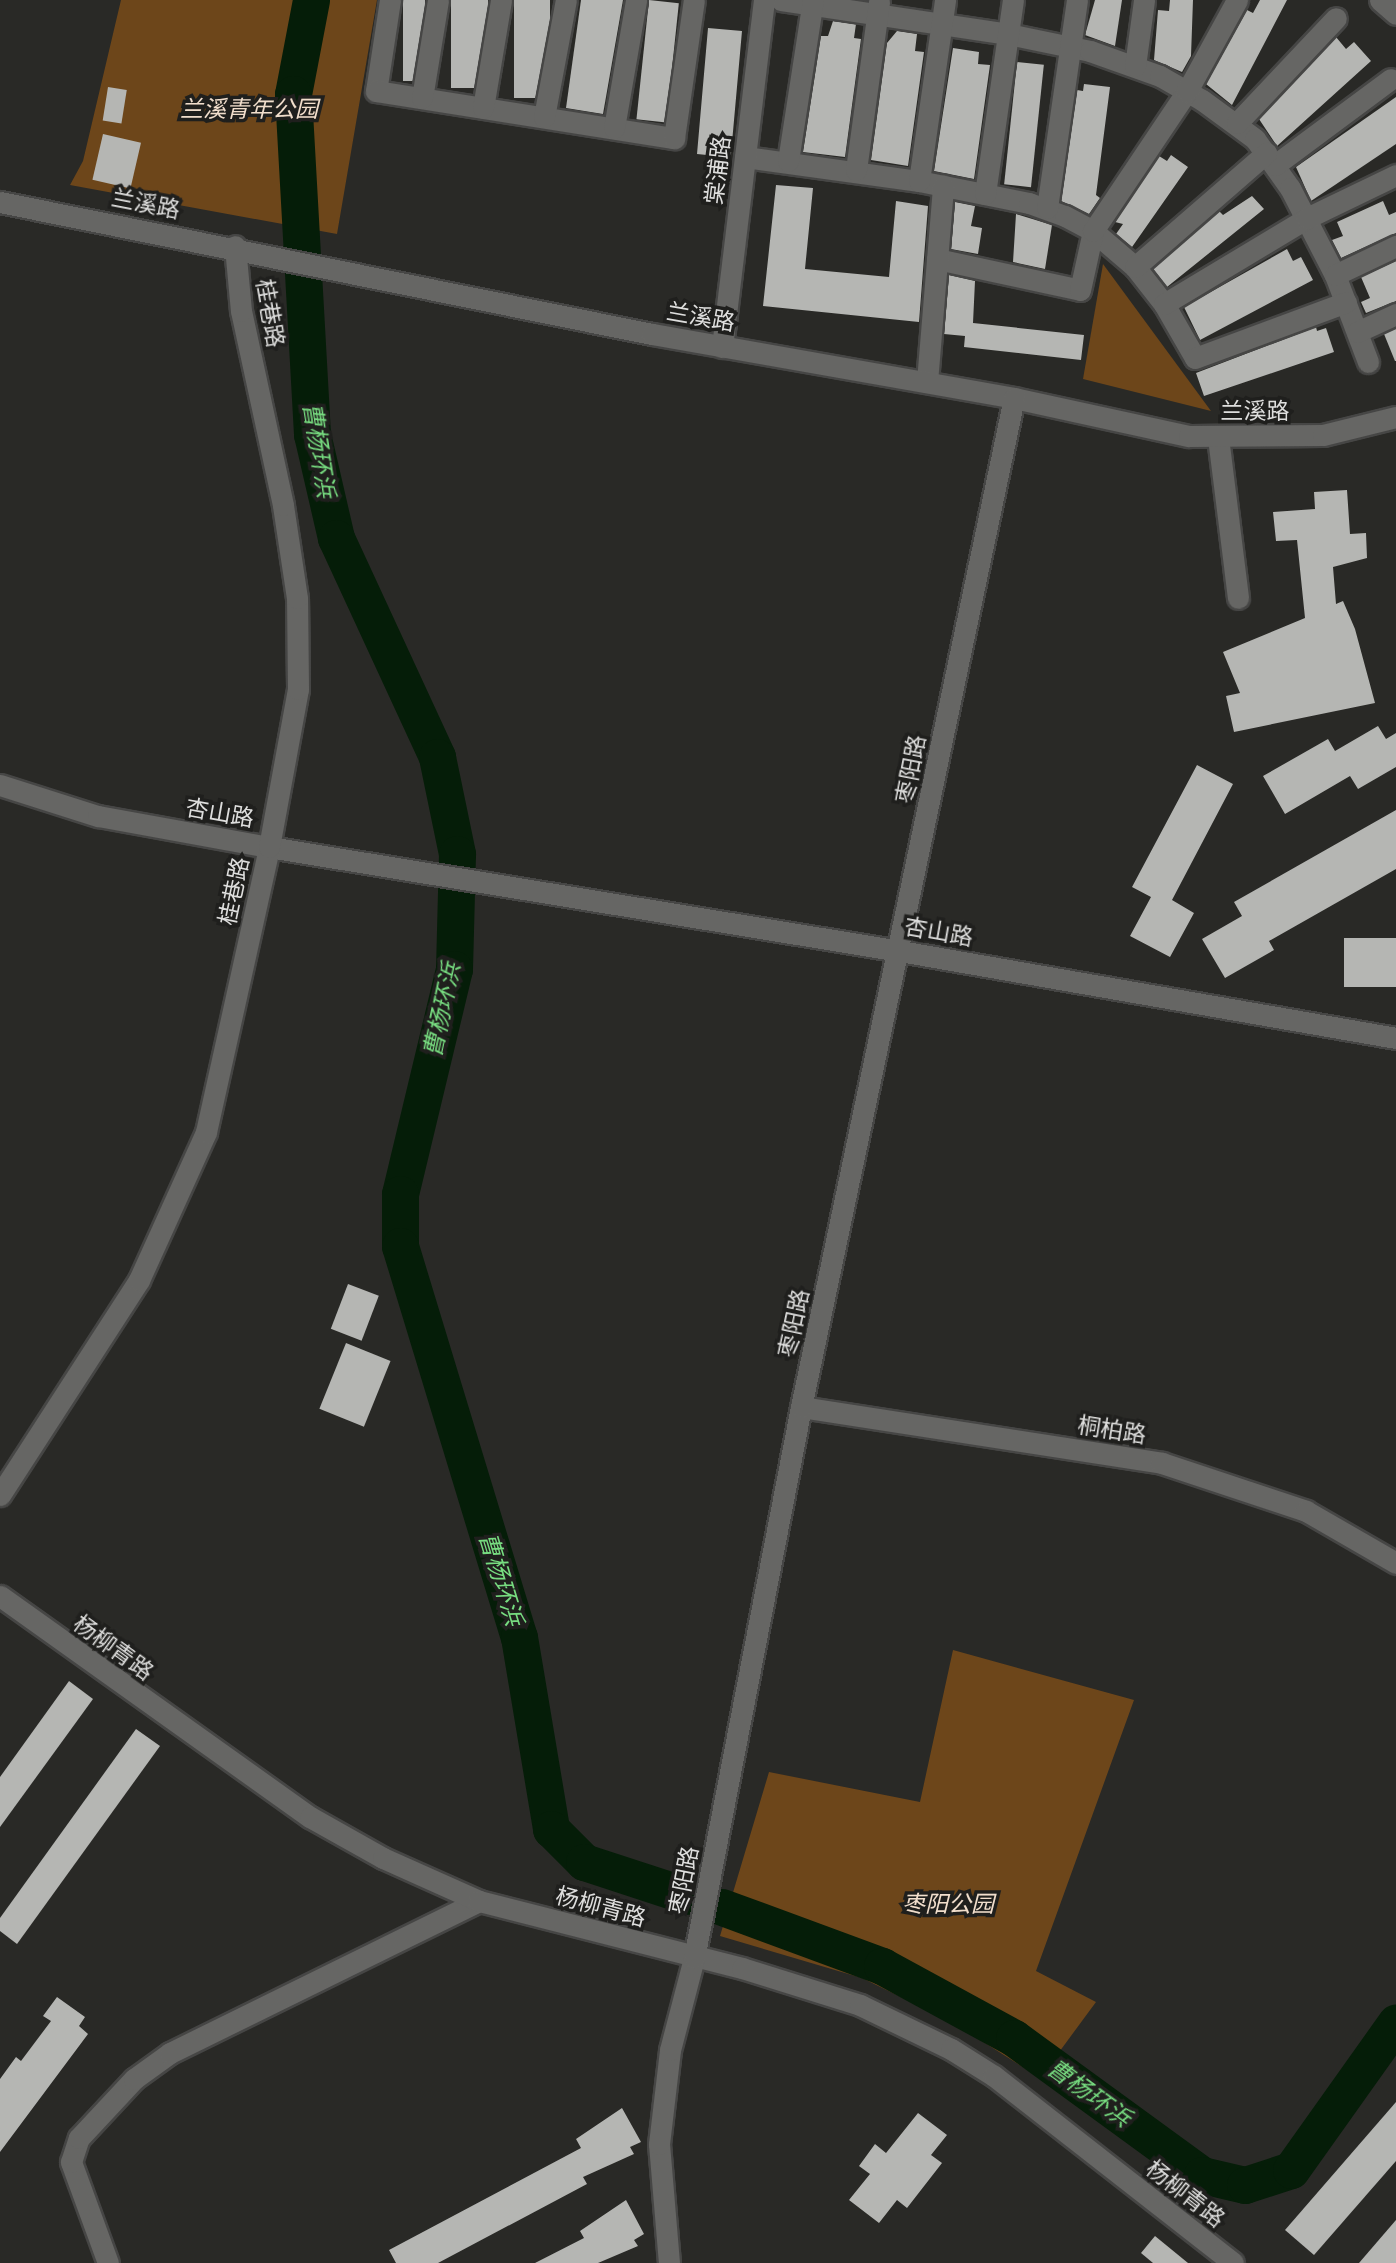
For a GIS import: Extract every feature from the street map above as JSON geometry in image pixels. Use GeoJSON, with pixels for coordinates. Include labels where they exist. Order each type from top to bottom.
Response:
{"type":"FeatureCollection","features":[{"type":"Feature","properties":{"kind":"street"},"geometry":{"type":"LineString","coordinates":[[390,0],[376,91],[674,138],[694,0]]}},
{"type":"Feature","properties":{"kind":"street"},"geometry":{"type":"LineString","coordinates":[[422,98],[438,0]]}},
{"type":"Feature","properties":{"kind":"street"},"geometry":{"type":"LineString","coordinates":[[483,108],[501,0]]}},
{"type":"Feature","properties":{"kind":"street"},"geometry":{"type":"LineString","coordinates":[[544,117],[566,0]]}},
{"type":"Feature","properties":{"kind":"street"},"geometry":{"type":"LineString","coordinates":[[614,128],[636,0]]}},
{"type":"Feature","properties":{"kind":"street","name":"棠浦路"},"geometry":{"type":"LineString","coordinates":[[722,347],[764,0]]}},
{"type":"Feature","properties":{"kind":"street"},"geometry":{"type":"LineString","coordinates":[[781,0],[879,7],[942,23],[1070,47],[1135,65],[1187,91],[1237,123],[1270,159],[1307,218],[1335,275],[1368,362]]}},
{"type":"Feature","properties":{"kind":"street"},"geometry":{"type":"LineString","coordinates":[[919,181],[945,0]]}},
{"type":"Feature","properties":{"kind":"street"},"geometry":{"type":"LineString","coordinates":[[985,194],[1013,0]]}},
{"type":"Feature","properties":{"kind":"street"},"geometry":{"type":"LineString","coordinates":[[1047,208],[1077,0]]}},
{"type":"Feature","properties":{"kind":"street"},"geometry":{"type":"LineString","coordinates":[[1135,65],[1144,0]]}},
{"type":"Feature","properties":{"kind":"street"},"geometry":{"type":"LineString","coordinates":[[937,259],[1080,290],[1093,231],[1187,91],[1237,0]]}},
{"type":"Feature","properties":{"kind":"street"},"geometry":{"type":"LineString","coordinates":[[1380,0],[1396,14]]}},
{"type":"Feature","properties":{"kind":"street"},"geometry":{"type":"LineString","coordinates":[[788,161],[812,2]]}},
{"type":"Feature","properties":{"kind":"street"},"geometry":{"type":"LineString","coordinates":[[856,170],[879,7]]}},
{"type":"Feature","properties":{"kind":"street"},"geometry":{"type":"LineString","coordinates":[[1237,123],[1336,18]]}},
{"type":"Feature","properties":{"kind":"street"},"geometry":{"type":"LineString","coordinates":[[1135,267],[1270,159],[1391,79]]}},
{"type":"Feature","properties":{"kind":"street"},"geometry":{"type":"LineString","coordinates":[[745,157],[856,170],[1047,208],[1093,231],[1135,267],[1164,304],[1195,358],[1346,302]]}},
{"type":"Feature","properties":{"kind":"street"},"geometry":{"type":"LineString","coordinates":[[1164,304],[1307,218],[1396,175]]}},
{"type":"Feature","properties":{"kind":"street"},"geometry":{"type":"LineString","coordinates":[[927,382],[943,186]]}},
{"type":"Feature","properties":{"kind":"street","name":"兰溪路"},"geometry":{"type":"LineString","coordinates":[[0,202],[270,253],[722,347],[1014,398],[1189,436],[1323,435],[1396,417]]}},
{"type":"Feature","properties":{"kind":"street","name":"桂巷路"},"geometry":{"type":"LineString","coordinates":[[0,1495],[139,1280],[206,1132],[269,848],[298,689],[297,598],[284,505],[241,311],[235,246]]}},
{"type":"Feature","properties":{"kind":"street"},"geometry":{"type":"LineString","coordinates":[[1335,275],[1396,246]]}},
{"type":"Feature","properties":{"kind":"street"},"geometry":{"type":"LineString","coordinates":[[1357,332],[1396,314]]}},
{"type":"Feature","properties":{"kind":"street","name":"枣阳路"},"geometry":{"type":"LineString","coordinates":[[668,2263],[659,2144],[670,2050],[694,1958],[801,1407],[900,951],[1014,398]]}},
{"type":"Feature","properties":{"kind":"street"},"geometry":{"type":"LineString","coordinates":[[1218,437],[1238,598]]}},
{"type":"Feature","properties":{"kind":"street","name":"杏山路"},"geometry":{"type":"LineString","coordinates":[[0,785],[98,816],[269,848],[900,951],[1396,1038]]}},
{"type":"Feature","properties":{"kind":"street","name":"桐柏路"},"geometry":{"type":"LineString","coordinates":[[801,1407],[1162,1463],[1306,1511],[1396,1563]]}},
{"type":"Feature","properties":{"kind":"street","name":"杨柳青路"},"geometry":{"type":"LineString","coordinates":[[0,1596],[310,1817],[383,1858],[479,1901],[694,1958],[742,1968],[860,2005],[951,2049],[994,2076],[1233,2263]]}},
{"type":"Feature","properties":{"kind":"street"},"geometry":{"type":"LineString","coordinates":[[108,2263],[71,2162],[79,2137],[134,2079],[170,2053],[479,1901]]}},
{"type":"Feature","properties":{"kind":"green space","name":"兰溪青年公园"},"geometry":{"type":"Polygon","coordinates":[[[121,0],[377,0],[337,234],[70,185],[83,161],[121,0]]]}},
{"type":"Feature","properties":{"kind":"green space"},"geometry":{"type":"Polygon","coordinates":[[[1103,264],[1211,411],[1083,379],[1103,264]]]}},
{"type":"Feature","properties":{"kind":"green space","name":"枣阳公园"},"geometry":{"type":"Polygon","coordinates":[[[953,1650],[1134,1700],[1036,1971],[1096,2002],[1040,2078],[952,2022],[862,1978],[720,1936],[769,1772],[920,1802],[953,1650]]]}},
{"type":"Feature","properties":{"kind":"building"},"geometry":{"type":"Polygon","coordinates":[[[403,0],[425,0],[425,81],[403,81],[403,0]]]}},
{"type":"Feature","properties":{"kind":"building"},"geometry":{"type":"Polygon","coordinates":[[[451,0],[488,0],[488,88],[451,88],[451,0]]]}},
{"type":"Feature","properties":{"kind":"building"},"geometry":{"type":"Polygon","coordinates":[[[514,0],[550,0],[550,98],[514,98],[514,0]]]}},
{"type":"Feature","properties":{"kind":"building"},"geometry":{"type":"Polygon","coordinates":[[[581,0],[623,0],[603,114],[566,108],[581,0]]]}},
{"type":"Feature","properties":{"kind":"building"},"geometry":{"type":"Polygon","coordinates":[[[649,0],[679,3],[666,122],[636,119],[649,0]]]}},
{"type":"Feature","properties":{"kind":"building"},"geometry":{"type":"Polygon","coordinates":[[[1095,0],[1122,0],[1115,46],[1085,35],[1095,0]]]}},
{"type":"Feature","properties":{"kind":"building"},"geometry":{"type":"Polygon","coordinates":[[[1170,0],[1193,0],[1191,56],[1182,72],[1154,60],[1158,10],[1169,11],[1170,0]]]}},
{"type":"Feature","properties":{"kind":"building"},"geometry":{"type":"Polygon","coordinates":[[[1260,0],[1287,0],[1232,105],[1206,84],[1247,10],[1253,13],[1260,0]]]}},
{"type":"Feature","properties":{"kind":"building"},"geometry":{"type":"Polygon","coordinates":[[[833,21],[856,24],[854,38],[861,39],[845,157],[803,152],[821,36],[828,36],[833,21]]]}},
{"type":"Feature","properties":{"kind":"building"},"geometry":{"type":"Polygon","coordinates":[[[708,28],[742,31],[730,165],[706,163],[707,155],[697,154],[708,28]]]}},
{"type":"Feature","properties":{"kind":"building"},"geometry":{"type":"Polygon","coordinates":[[[897,31],[917,34],[915,51],[924,52],[908,166],[871,160],[887,43],[897,31]]]}},
{"type":"Feature","properties":{"kind":"building"},"geometry":{"type":"Polygon","coordinates":[[[1336,37],[1346,49],[1354,42],[1371,61],[1277,146],[1259,119],[1336,37]]]}},
{"type":"Feature","properties":{"kind":"building"},"geometry":{"type":"Polygon","coordinates":[[[953,48],[979,52],[978,64],[990,65],[974,179],[934,171],[953,48]]]}},
{"type":"Feature","properties":{"kind":"building"},"geometry":{"type":"Polygon","coordinates":[[[1017,62],[1044,65],[1031,187],[1004,184],[1017,62]]]}},
{"type":"Feature","properties":{"kind":"building"},"geometry":{"type":"Polygon","coordinates":[[[1084,84],[1110,87],[1096,195],[1100,198],[1089,214],[1061,201],[1077,90],[1083,91],[1084,84]]]}},
{"type":"Feature","properties":{"kind":"building"},"geometry":{"type":"Polygon","coordinates":[[[108,87],[127,90],[121,124],[103,121],[108,87]]]}},
{"type":"Feature","properties":{"kind":"building"},"geometry":{"type":"Polygon","coordinates":[[[1396,97],[1396,144],[1311,201],[1296,167],[1396,97]]]}},
{"type":"Feature","properties":{"kind":"building"},"geometry":{"type":"Polygon","coordinates":[[[103,134],[141,143],[130,189],[92,180],[103,134]]]}},
{"type":"Feature","properties":{"kind":"building"},"geometry":{"type":"Polygon","coordinates":[[[1171,155],[1188,167],[1132,247],[1116,234],[1123,224],[1115,222],[1159,156],[1167,161],[1171,155]]]}},
{"type":"Feature","properties":{"kind":"building"},"geometry":{"type":"Polygon","coordinates":[[[776,185],[813,188],[805,269],[889,277],[896,201],[928,206],[919,322],[763,306],[776,185]]]}},
{"type":"Feature","properties":{"kind":"building"},"geometry":{"type":"Polygon","coordinates":[[[1252,196],[1264,209],[1167,287],[1153,269],[1219,211],[1223,215],[1252,196]]]}},
{"type":"Feature","properties":{"kind":"building"},"geometry":{"type":"Polygon","coordinates":[[[1383,201],[1389,215],[1396,212],[1396,233],[1341,258],[1332,240],[1343,236],[1337,222],[1383,201]]]}},
{"type":"Feature","properties":{"kind":"building"},"geometry":{"type":"Polygon","coordinates":[[[955,202],[975,206],[971,226],[982,228],[978,254],[951,249],[955,202]]]}},
{"type":"Feature","properties":{"kind":"building"},"geometry":{"type":"Polygon","coordinates":[[[1016,214],[1052,225],[1045,269],[1013,262],[1016,214]]]}},
{"type":"Feature","properties":{"kind":"building"},"geometry":{"type":"Polygon","coordinates":[[[1287,249],[1293,261],[1301,257],[1313,280],[1200,340],[1184,307],[1287,249]]]}},
{"type":"Feature","properties":{"kind":"building"},"geometry":{"type":"Polygon","coordinates":[[[1396,261],[1396,301],[1366,313],[1361,302],[1370,298],[1361,277],[1396,261]]]}},
{"type":"Feature","properties":{"kind":"building"},"geometry":{"type":"Polygon","coordinates":[[[949,275],[975,281],[973,323],[1084,335],[1081,360],[964,347],[965,336],[944,334],[949,275]]]}},
{"type":"Feature","properties":{"kind":"building"},"geometry":{"type":"Polygon","coordinates":[[[1316,327],[1317,331],[1326,328],[1334,352],[1204,396],[1196,373],[1316,327]]]}},
{"type":"Feature","properties":{"kind":"building"},"geometry":{"type":"Polygon","coordinates":[[[1396,328],[1396,361],[1395,361],[1384,334],[1396,328]]]}},
{"type":"Feature","properties":{"kind":"building"},"geometry":{"type":"Polygon","coordinates":[[[1347,490],[1350,534],[1366,533],[1367,558],[1333,567],[1336,604],[1343,601],[1355,629],[1375,703],[1234,732],[1226,696],[1240,693],[1223,652],[1305,618],[1297,540],[1276,541],[1273,512],[1315,509],[1314,492],[1347,490]]]}},
{"type":"Feature","properties":{"kind":"building"},"geometry":{"type":"Polygon","coordinates":[[[1378,726],[1386,739],[1396,733],[1396,767],[1358,789],[1350,776],[1285,814],[1263,776],[1328,739],[1335,751],[1378,726]]]}},
{"type":"Feature","properties":{"kind":"building"},"geometry":{"type":"Polygon","coordinates":[[[1197,765],[1233,784],[1172,900],[1194,913],[1170,957],[1130,936],[1151,897],[1132,887],[1197,765]]]}},
{"type":"Feature","properties":{"kind":"building"},"geometry":{"type":"Polygon","coordinates":[[[1396,810],[1396,869],[1269,941],[1274,950],[1225,978],[1202,939],[1242,916],[1234,902],[1396,810]]]}},
{"type":"Feature","properties":{"kind":"building"},"geometry":{"type":"Polygon","coordinates":[[[1344,938],[1396,938],[1396,987],[1344,987],[1344,938]]]}},
{"type":"Feature","properties":{"kind":"building"},"geometry":{"type":"Polygon","coordinates":[[[348,1284],[379,1296],[362,1341],[331,1329],[348,1284]]]}},
{"type":"Feature","properties":{"kind":"building"},"geometry":{"type":"Polygon","coordinates":[[[346,1343],[391,1361],[364,1427],[319,1409],[346,1343]]]}},
{"type":"Feature","properties":{"kind":"building"},"geometry":{"type":"Polygon","coordinates":[[[69,1681],[93,1699],[0,1827],[0,1777],[69,1681]]]}},
{"type":"Feature","properties":{"kind":"building"},"geometry":{"type":"Polygon","coordinates":[[[136,1729],[160,1746],[17,1944],[0,1931],[0,1918],[136,1729]]]}},
{"type":"Feature","properties":{"kind":"building"},"geometry":{"type":"Polygon","coordinates":[[[57,1997],[85,2017],[79,2026],[88,2034],[0,2152],[0,2079],[16,2057],[21,2061],[51,2021],[43,2016],[57,1997]]]}},
{"type":"Feature","properties":{"kind":"building"},"geometry":{"type":"Polygon","coordinates":[[[1396,2102],[1396,2161],[1314,2255],[1285,2230],[1396,2102]]]}},
{"type":"Feature","properties":{"kind":"building"},"geometry":{"type":"Polygon","coordinates":[[[622,2108],[641,2142],[630,2147],[634,2154],[583,2177],[587,2184],[438,2263],[396,2263],[389,2250],[581,2148],[576,2139],[622,2108]]]}},
{"type":"Feature","properties":{"kind":"building"},"geometry":{"type":"Polygon","coordinates":[[[918,2113],[947,2135],[931,2155],[942,2163],[907,2208],[897,2200],[879,2223],[849,2200],[870,2174],[859,2166],[875,2144],[886,2153],[918,2113]]]}},
{"type":"Feature","properties":{"kind":"building"},"geometry":{"type":"Polygon","coordinates":[[[626,2200],[644,2234],[634,2240],[638,2246],[598,2263],[535,2263],[584,2238],[580,2231],[626,2200]]]}},
{"type":"Feature","properties":{"kind":"building"},"geometry":{"type":"Polygon","coordinates":[[[1396,2220],[1396,2263],[1359,2263],[1396,2220]]]}},
{"type":"Feature","properties":{"kind":"building"},"geometry":{"type":"Polygon","coordinates":[[[1155,2236],[1188,2263],[1153,2263],[1141,2253],[1155,2236]]]}},
{"type":"Feature","properties":{"kind":"waterway","name":"曹杨环浜"},"geometry":{"type":"LineString","coordinates":[[311,0],[293,94],[312,434],[336,538],[437,757],[457,854],[454,969],[400,1194],[400,1246],[519,1637],[551,1829],[584,1862],[688,1896]]}},
{"type":"Feature","properties":{"kind":"waterway","name":"曹杨环浜"},"geometry":{"type":"LineString","coordinates":[[722,1907],[882,1966],[1014,2038],[1202,2175],[1245,2185],[1291,2170],[1396,2022]]}}]}
